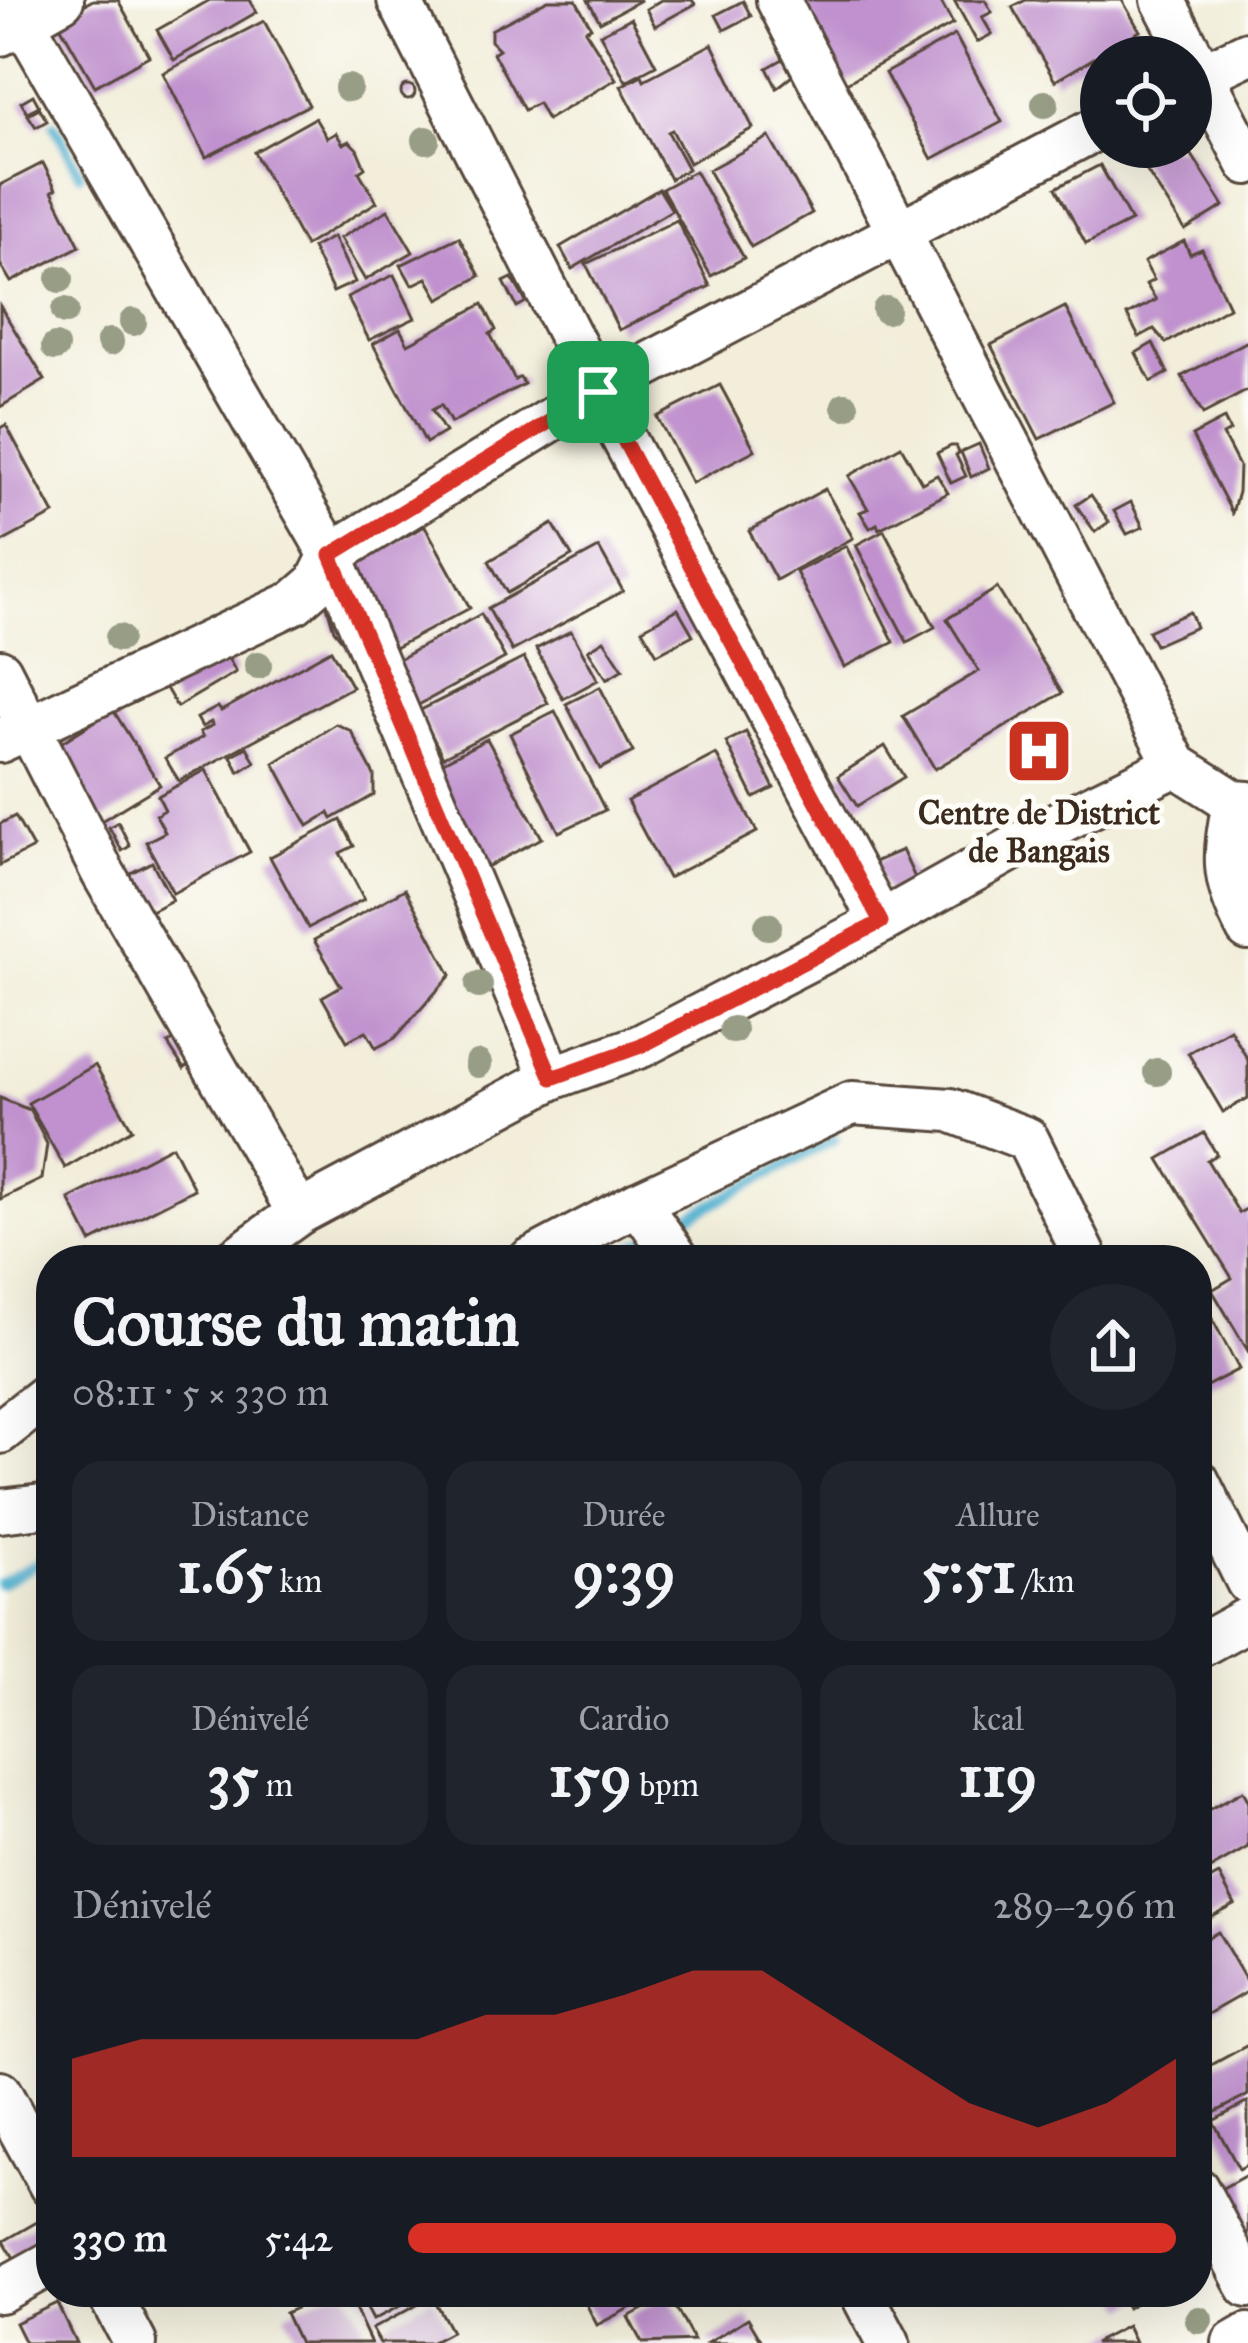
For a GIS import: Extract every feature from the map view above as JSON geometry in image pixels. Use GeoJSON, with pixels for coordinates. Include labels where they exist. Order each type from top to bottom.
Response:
{"type":"FeatureCollection","features":[{"type":"Feature","properties":{"kind":"street"},"geometry":{"type":"LineString","coordinates":[[62,0],[12,19],[331,555],[552,1078]]}},
{"type":"Feature","properties":{"kind":"street"},"geometry":{"type":"LineString","coordinates":[[399,0],[598,392],[881,922]]}},
{"type":"Feature","properties":{"kind":"street"},"geometry":{"type":"LineString","coordinates":[[778,0],[1176,765],[1241,802],[1223,859],[1237,909],[1248,929]]}},
{"type":"Feature","properties":{"kind":"street"},"geometry":{"type":"LineString","coordinates":[[1163,0],[1179,36]]}},
{"type":"Feature","properties":{"kind":"street"},"geometry":{"type":"LineString","coordinates":[[1212,70],[1248,52]]}},
{"type":"Feature","properties":{"kind":"street"},"geometry":{"type":"LineString","coordinates":[[1212,102],[1248,163]]}},
{"type":"Feature","properties":{"kind":"street"},"geometry":{"type":"LineString","coordinates":[[15,734],[295,602],[316,583],[331,555],[598,392],[1080,137]]}},
{"type":"Feature","properties":{"kind":"street"},"geometry":{"type":"LineString","coordinates":[[0,671],[15,734],[103,873],[299,1213]]}},
{"type":"Feature","properties":{"kind":"street"},"geometry":{"type":"LineString","coordinates":[[255,1245],[299,1213],[552,1078],[641,1046],[1176,765]]}},
{"type":"Feature","properties":{"kind":"street"},"geometry":{"type":"LineString","coordinates":[[558,1245],[638,1202],[852,1103],[950,1110],[1027,1138],[1080,1245]]}},
{"type":"Feature","properties":{"kind":"street"},"geometry":{"type":"LineString","coordinates":[[638,1202],[668,1245]]}},
{"type":"Feature","properties":{"kind":"street"},"geometry":{"type":"LineString","coordinates":[[4,1417],[36,1400]]}},
{"type":"Feature","properties":{"kind":"street"},"geometry":{"type":"LineString","coordinates":[[0,1511],[36,1507]]}},
{"type":"Feature","properties":{"kind":"street"},"geometry":{"type":"LineString","coordinates":[[1212,1510],[1248,1582]]}},
{"type":"Feature","properties":{"kind":"street"},"geometry":{"type":"LineString","coordinates":[[1212,1639],[1248,1619]]}},
{"type":"Feature","properties":{"kind":"street"},"geometry":{"type":"LineString","coordinates":[[0,2093],[36,2159]]}},
{"type":"Feature","properties":{"kind":"street"},"geometry":{"type":"LineString","coordinates":[[1212,2218],[1248,2287]]}},
{"type":"Feature","properties":{"kind":"street"},"geometry":{"type":"LineString","coordinates":[[0,2290],[36,2271]]}},
{"type":"Feature","properties":{"kind":"street"},"geometry":{"type":"LineString","coordinates":[[116,2307],[135,2343]]}},
{"type":"Feature","properties":{"kind":"street"},"geometry":{"type":"LineString","coordinates":[[869,2307],[888,2343]]}},
{"type":"Feature","properties":{"kind":"street"},"geometry":{"type":"LineString","coordinates":[[1234,2343],[1248,2335]]}},
{"type":"Feature","properties":{"kind":"building"},"geometry":{"type":"Polygon","coordinates":[[[93,0],[118,0],[149,56],[95,86],[57,20],[93,0]]]}},
{"type":"Feature","properties":{"kind":"building"},"geometry":{"type":"Polygon","coordinates":[[[210,0],[250,0],[257,12],[174,60],[157,30],[210,0]]]}},
{"type":"Feature","properties":{"kind":"building"},"geometry":{"type":"Polygon","coordinates":[[[548,0],[576,0],[591,27],[585,30],[616,79],[547,120],[538,103],[524,110],[493,53],[499,49],[491,41],[491,30],[548,0]]]}},
{"type":"Feature","properties":{"kind":"building"},"geometry":{"type":"Polygon","coordinates":[[[588,0],[641,0],[600,22],[588,0]]]}},
{"type":"Feature","properties":{"kind":"building"},"geometry":{"type":"Polygon","coordinates":[[[661,0],[692,0],[695,4],[655,26],[646,9],[661,0]]]}},
{"type":"Feature","properties":{"kind":"building"},"geometry":{"type":"Polygon","coordinates":[[[796,0],[940,0],[953,24],[839,87],[796,0]]]}},
{"type":"Feature","properties":{"kind":"building"},"geometry":{"type":"Polygon","coordinates":[[[954,0],[985,0],[992,12],[982,17],[992,34],[977,42],[954,0]]]}},
{"type":"Feature","properties":{"kind":"building"},"geometry":{"type":"Polygon","coordinates":[[[1026,0],[1122,0],[1140,31],[1132,36],[1080,36],[1080,66],[1055,81],[1012,7],[1026,0]]]}},
{"type":"Feature","properties":{"kind":"building"},"geometry":{"type":"Polygon","coordinates":[[[743,1],[751,16],[724,30],[716,15],[743,1]]]}},
{"type":"Feature","properties":{"kind":"building"},"geometry":{"type":"Polygon","coordinates":[[[631,18],[656,65],[626,81],[600,34],[631,18]]]}},
{"type":"Feature","properties":{"kind":"building"},"geometry":{"type":"Polygon","coordinates":[[[264,21],[309,105],[206,157],[163,73],[264,21]]]}},
{"type":"Feature","properties":{"kind":"building"},"geometry":{"type":"Polygon","coordinates":[[[955,35],[1002,122],[932,159],[885,73],[955,35]]]}},
{"type":"Feature","properties":{"kind":"building"},"geometry":{"type":"Polygon","coordinates":[[[712,44],[753,128],[689,163],[672,130],[668,132],[688,169],[670,179],[621,86],[642,75],[644,80],[712,44]]]}},
{"type":"Feature","properties":{"kind":"building"},"geometry":{"type":"Polygon","coordinates":[[[783,59],[792,76],[777,88],[767,68],[783,59]]]}},
{"type":"Feature","properties":{"kind":"building"},"geometry":{"type":"Polygon","coordinates":[[[408,85],[415,92],[408,99],[401,92],[408,85]]]}},
{"type":"Feature","properties":{"kind":"building"},"geometry":{"type":"Polygon","coordinates":[[[33,95],[39,106],[27,112],[21,102],[33,95]]]}},
{"type":"Feature","properties":{"kind":"building"},"geometry":{"type":"Polygon","coordinates":[[[39,108],[47,121],[36,127],[28,115],[39,108]]]}},
{"type":"Feature","properties":{"kind":"building"},"geometry":{"type":"Polygon","coordinates":[[[315,118],[327,138],[336,133],[343,144],[349,141],[357,149],[365,168],[359,172],[377,202],[305,246],[254,152],[315,118]]]}},
{"type":"Feature","properties":{"kind":"building"},"geometry":{"type":"Polygon","coordinates":[[[769,137],[812,213],[751,247],[708,170],[769,137]]]}},
{"type":"Feature","properties":{"kind":"building"},"geometry":{"type":"Polygon","coordinates":[[[43,163],[80,246],[11,282],[0,264],[0,185],[43,163]]]}},
{"type":"Feature","properties":{"kind":"building"},"geometry":{"type":"Polygon","coordinates":[[[1102,168],[1131,221],[1086,244],[1056,188],[1102,168]]]}},
{"type":"Feature","properties":{"kind":"building"},"geometry":{"type":"Polygon","coordinates":[[[1145,168],[1200,168],[1224,206],[1185,230],[1145,168]]]}},
{"type":"Feature","properties":{"kind":"building"},"geometry":{"type":"Polygon","coordinates":[[[695,171],[744,258],[711,276],[662,189],[695,171]]]}},
{"type":"Feature","properties":{"kind":"building"},"geometry":{"type":"Polygon","coordinates":[[[659,189],[672,210],[572,269],[560,247],[659,189]]]}},
{"type":"Feature","properties":{"kind":"building"},"geometry":{"type":"Polygon","coordinates":[[[388,210],[413,252],[365,280],[340,238],[388,210]]]}},
{"type":"Feature","properties":{"kind":"building"},"geometry":{"type":"Polygon","coordinates":[[[677,220],[710,286],[619,330],[586,264],[677,220]]]}},
{"type":"Feature","properties":{"kind":"building"},"geometry":{"type":"Polygon","coordinates":[[[333,237],[355,282],[333,292],[312,248],[333,237]]]}},
{"type":"Feature","properties":{"kind":"building"},"geometry":{"type":"Polygon","coordinates":[[[459,237],[480,276],[439,299],[427,278],[412,285],[401,265],[459,237]]]}},
{"type":"Feature","properties":{"kind":"building"},"geometry":{"type":"Polygon","coordinates":[[[1184,241],[1190,254],[1202,249],[1229,307],[1166,343],[1154,329],[1139,337],[1127,315],[1156,300],[1146,284],[1154,280],[1144,262],[1184,241]]]}},
{"type":"Feature","properties":{"kind":"building"},"geometry":{"type":"Polygon","coordinates":[[[394,275],[415,318],[369,340],[347,297],[394,275]]]}},
{"type":"Feature","properties":{"kind":"building"},"geometry":{"type":"Polygon","coordinates":[[[512,278],[526,302],[517,307],[504,282],[512,278]]]}},
{"type":"Feature","properties":{"kind":"building"},"geometry":{"type":"Polygon","coordinates":[[[483,304],[496,330],[490,334],[515,380],[520,377],[524,384],[451,423],[441,405],[432,410],[445,432],[426,443],[373,344],[400,329],[408,344],[483,304]]]}},
{"type":"Feature","properties":{"kind":"building"},"geometry":{"type":"Polygon","coordinates":[[[0,306],[45,380],[0,407],[0,306]]]}},
{"type":"Feature","properties":{"kind":"building"},"geometry":{"type":"Polygon","coordinates":[[[1065,307],[1114,402],[1039,439],[991,345],[1065,307]]]}},
{"type":"Feature","properties":{"kind":"building"},"geometry":{"type":"Polygon","coordinates":[[[1248,341],[1248,390],[1203,414],[1182,376],[1248,341]]]}},
{"type":"Feature","properties":{"kind":"building"},"geometry":{"type":"Polygon","coordinates":[[[1153,343],[1168,373],[1151,382],[1136,353],[1153,343]]]}},
{"type":"Feature","properties":{"kind":"building"},"geometry":{"type":"Polygon","coordinates":[[[720,385],[755,450],[692,483],[657,417],[720,385]]]}},
{"type":"Feature","properties":{"kind":"building"},"geometry":{"type":"Polygon","coordinates":[[[1224,419],[1230,431],[1223,435],[1239,466],[1232,513],[1192,436],[1224,419]]]}},
{"type":"Feature","properties":{"kind":"building"},"geometry":{"type":"Polygon","coordinates":[[[6,425],[54,514],[0,543],[0,428],[6,425]]]}},
{"type":"Feature","properties":{"kind":"building"},"geometry":{"type":"Polygon","coordinates":[[[979,444],[989,468],[971,477],[961,452],[979,444]]]}},
{"type":"Feature","properties":{"kind":"building"},"geometry":{"type":"Polygon","coordinates":[[[901,446],[922,483],[937,475],[948,493],[879,529],[877,524],[870,528],[860,512],[868,509],[849,476],[901,446]]]}},
{"type":"Feature","properties":{"kind":"building"},"geometry":{"type":"Polygon","coordinates":[[[956,446],[966,476],[951,483],[937,453],[956,446]]]}},
{"type":"Feature","properties":{"kind":"building"},"geometry":{"type":"Polygon","coordinates":[[[825,489],[853,538],[776,580],[749,531],[825,489]]]}},
{"type":"Feature","properties":{"kind":"building"},"geometry":{"type":"Polygon","coordinates":[[[1091,495],[1109,522],[1095,532],[1076,505],[1091,495]]]}},
{"type":"Feature","properties":{"kind":"building"},"geometry":{"type":"Polygon","coordinates":[[[1131,502],[1143,527],[1127,534],[1114,511],[1131,502]]]}},
{"type":"Feature","properties":{"kind":"building"},"geometry":{"type":"Polygon","coordinates":[[[553,524],[572,556],[507,593],[489,561],[553,524]]]}},
{"type":"Feature","properties":{"kind":"building"},"geometry":{"type":"Polygon","coordinates":[[[425,526],[470,608],[372,660],[351,651],[334,630],[326,602],[327,578],[425,526]]]}},
{"type":"Feature","properties":{"kind":"building"},"geometry":{"type":"Polygon","coordinates":[[[884,530],[935,627],[907,642],[856,545],[884,530]]]}},
{"type":"Feature","properties":{"kind":"building"},"geometry":{"type":"Polygon","coordinates":[[[846,546],[894,642],[844,667],[796,572],[846,546]]]}},
{"type":"Feature","properties":{"kind":"building"},"geometry":{"type":"Polygon","coordinates":[[[599,548],[623,591],[512,651],[488,608],[599,548]]]}},
{"type":"Feature","properties":{"kind":"building"},"geometry":{"type":"Polygon","coordinates":[[[997,588],[1062,693],[935,769],[903,716],[979,671],[947,619],[997,588]]]}},
{"type":"Feature","properties":{"kind":"building"},"geometry":{"type":"Polygon","coordinates":[[[678,609],[693,635],[657,654],[642,629],[678,609]]]}},
{"type":"Feature","properties":{"kind":"building"},"geometry":{"type":"Polygon","coordinates":[[[1190,612],[1196,627],[1155,645],[1148,631],[1190,612]]]}},
{"type":"Feature","properties":{"kind":"building"},"geometry":{"type":"Polygon","coordinates":[[[481,614],[505,658],[411,709],[388,665],[481,614]]]}},
{"type":"Feature","properties":{"kind":"building"},"geometry":{"type":"Polygon","coordinates":[[[212,630],[236,672],[177,707],[152,664],[212,630]]]}},
{"type":"Feature","properties":{"kind":"building"},"geometry":{"type":"Polygon","coordinates":[[[571,631],[598,680],[563,699],[536,649],[571,631]]]}},
{"type":"Feature","properties":{"kind":"building"},"geometry":{"type":"Polygon","coordinates":[[[604,640],[623,669],[607,679],[588,650],[604,640]]]}},
{"type":"Feature","properties":{"kind":"building"},"geometry":{"type":"Polygon","coordinates":[[[331,650],[352,687],[179,781],[165,758],[203,737],[200,732],[213,725],[202,727],[197,718],[218,707],[221,711],[331,650]]]}},
{"type":"Feature","properties":{"kind":"building"},"geometry":{"type":"Polygon","coordinates":[[[524,658],[548,703],[443,757],[419,711],[524,658]]]}},
{"type":"Feature","properties":{"kind":"building"},"geometry":{"type":"Polygon","coordinates":[[[600,687],[633,752],[600,769],[566,704],[600,687]]]}},
{"type":"Feature","properties":{"kind":"building"},"geometry":{"type":"Polygon","coordinates":[[[113,710],[160,785],[93,826],[46,752],[113,710]]]}},
{"type":"Feature","properties":{"kind":"building"},"geometry":{"type":"Polygon","coordinates":[[[555,711],[605,810],[559,832],[510,734],[555,711]]]}},
{"type":"Feature","properties":{"kind":"building"},"geometry":{"type":"Polygon","coordinates":[[[336,724],[351,731],[374,775],[374,795],[332,819],[329,813],[308,826],[274,763],[336,724]]]}},
{"type":"Feature","properties":{"kind":"building"},"geometry":{"type":"Polygon","coordinates":[[[746,732],[774,788],[754,798],[726,742],[746,732]]]}},
{"type":"Feature","properties":{"kind":"building"},"geometry":{"type":"Polygon","coordinates":[[[487,739],[542,838],[481,870],[426,771],[487,739]]]}},
{"type":"Feature","properties":{"kind":"building"},"geometry":{"type":"Polygon","coordinates":[[[885,746],[904,777],[857,806],[838,776],[885,746]]]}},
{"type":"Feature","properties":{"kind":"building"},"geometry":{"type":"Polygon","coordinates":[[[247,747],[255,762],[239,772],[231,756],[247,747]]]}},
{"type":"Feature","properties":{"kind":"building"},"geometry":{"type":"Polygon","coordinates":[[[716,754],[757,832],[668,878],[627,801],[716,754]]]}},
{"type":"Feature","properties":{"kind":"building"},"geometry":{"type":"Polygon","coordinates":[[[206,770],[250,852],[173,893],[146,842],[165,832],[156,815],[165,810],[158,796],[206,770]]]}},
{"type":"Feature","properties":{"kind":"building"},"geometry":{"type":"Polygon","coordinates":[[[15,816],[33,848],[0,865],[0,824],[15,816]]]}},
{"type":"Feature","properties":{"kind":"building"},"geometry":{"type":"Polygon","coordinates":[[[341,820],[354,846],[340,853],[364,899],[308,928],[270,857],[341,820]]]}},
{"type":"Feature","properties":{"kind":"building"},"geometry":{"type":"Polygon","coordinates":[[[118,822],[130,846],[122,851],[109,827],[118,822]]]}},
{"type":"Feature","properties":{"kind":"building"},"geometry":{"type":"Polygon","coordinates":[[[902,850],[916,880],[888,893],[874,862],[902,850]]]}},
{"type":"Feature","properties":{"kind":"building"},"geometry":{"type":"Polygon","coordinates":[[[152,862],[172,900],[141,916],[121,878],[152,862]]]}},
{"type":"Feature","properties":{"kind":"building"},"geometry":{"type":"Polygon","coordinates":[[[405,889],[451,975],[395,1038],[376,1048],[366,1031],[347,1041],[322,997],[341,986],[314,940],[405,889]]]}},
{"type":"Feature","properties":{"kind":"building"},"geometry":{"type":"Polygon","coordinates":[[[1230,1029],[1248,1060],[1248,1098],[1223,1112],[1188,1053],[1230,1029]]]}},
{"type":"Feature","properties":{"kind":"building"},"geometry":{"type":"Polygon","coordinates":[[[174,1040],[190,1064],[184,1069],[168,1044],[174,1040]]]}},
{"type":"Feature","properties":{"kind":"building"},"geometry":{"type":"Polygon","coordinates":[[[95,1065],[132,1129],[65,1168],[28,1103],[95,1065]]]}},
{"type":"Feature","properties":{"kind":"building"},"geometry":{"type":"Polygon","coordinates":[[[0,1098],[30,1110],[47,1144],[42,1179],[0,1199],[0,1098]]]}},
{"type":"Feature","properties":{"kind":"building"},"geometry":{"type":"Polygon","coordinates":[[[1204,1133],[1217,1155],[1207,1160],[1239,1213],[1248,1208],[1248,1351],[1212,1290],[1232,1278],[1159,1159],[1204,1133]]]}},
{"type":"Feature","properties":{"kind":"building"},"geometry":{"type":"Polygon","coordinates":[[[172,1146],[194,1189],[91,1242],[69,1199],[172,1146]]]}},
{"type":"Feature","properties":{"kind":"building"},"geometry":{"type":"Polygon","coordinates":[[[1212,1319],[1239,1369],[1212,1383],[1212,1319]]]}},
{"type":"Feature","properties":{"kind":"building"},"geometry":{"type":"Polygon","coordinates":[[[1243,1791],[1248,1800],[1248,1847],[1212,1868],[1212,1808],[1243,1791]]]}},
{"type":"Feature","properties":{"kind":"building"},"geometry":{"type":"Polygon","coordinates":[[[1219,1875],[1235,1905],[1212,1917],[1212,1879],[1219,1875]]]}},
{"type":"Feature","properties":{"kind":"building"},"geometry":{"type":"Polygon","coordinates":[[[1218,1932],[1248,1991],[1212,2012],[1212,1935],[1218,1932]]]}},
{"type":"Feature","properties":{"kind":"building"},"geometry":{"type":"Polygon","coordinates":[[[1248,2045],[1248,2095],[1212,2114],[1212,2065],[1248,2045]]]}},
{"type":"Feature","properties":{"kind":"building"},"geometry":{"type":"Polygon","coordinates":[[[1248,2102],[1248,2164],[1239,2169],[1213,2121],[1248,2102]]]}},
{"type":"Feature","properties":{"kind":"building"},"geometry":{"type":"Polygon","coordinates":[[[1248,2174],[1248,2233],[1244,2235],[1219,2190],[1248,2174]]]}},
{"type":"Feature","properties":{"kind":"building"},"geometry":{"type":"Polygon","coordinates":[[[36,2223],[36,2258],[21,2270],[4,2241],[36,2223]]]}},
{"type":"Feature","properties":{"kind":"building"},"geometry":{"type":"Polygon","coordinates":[[[59,2307],[76,2343],[25,2343],[15,2323],[59,2307]]]}},
{"type":"Feature","properties":{"kind":"building"},"geometry":{"type":"Polygon","coordinates":[[[298,2307],[354,2307],[371,2343],[299,2343],[285,2313],[298,2307]]]}},
{"type":"Feature","properties":{"kind":"building"},"geometry":{"type":"Polygon","coordinates":[[[366,2307],[398,2307],[373,2320],[366,2307]]]}},
{"type":"Feature","properties":{"kind":"building"},"geometry":{"type":"Polygon","coordinates":[[[413,2307],[437,2307],[451,2332],[430,2343],[380,2343],[372,2329],[413,2307]]]}},
{"type":"Feature","properties":{"kind":"building"},"geometry":{"type":"Polygon","coordinates":[[[588,2307],[631,2307],[597,2325],[588,2307]]]}},
{"type":"Feature","properties":{"kind":"building"},"geometry":{"type":"Polygon","coordinates":[[[647,2307],[676,2307],[694,2341],[642,2343],[628,2317],[647,2307]]]}},
{"type":"Feature","properties":{"kind":"building"},"geometry":{"type":"Polygon","coordinates":[[[748,2318],[763,2343],[708,2343],[748,2318]]]}},
{"type":"Feature","properties":{"kind":"building"},"geometry":{"type":"Polygon","coordinates":[[[1127,2326],[1135,2343],[1094,2343],[1127,2326]]]}},
{"type":"Feature","properties":{"kind":"waterway"},"geometry":{"type":"LineString","coordinates":[[54,124],[80,174]]}},
{"type":"Feature","properties":{"kind":"waterway"},"geometry":{"type":"LineString","coordinates":[[670,1227],[835,1139]]}},
{"type":"Feature","properties":{"kind":"waterway"},"geometry":{"type":"LineString","coordinates":[[636,1245],[653,1236]]}},
{"type":"Feature","properties":{"kind":"waterway"},"geometry":{"type":"LineString","coordinates":[[0,1584],[36,1565]]}},
{"type":"Feature","properties":{"kind":"place","name":"Centre de District de Bangais"},"geometry":{"type":"Point","coordinates":[1039,751]}},
{"type":"Feature","properties":{"kind":"route"},"geometry":{"type":"LineString","coordinates":[[598,392],[881,922],[641,1046],[552,1078],[331,555],[598,392]]}}]}
